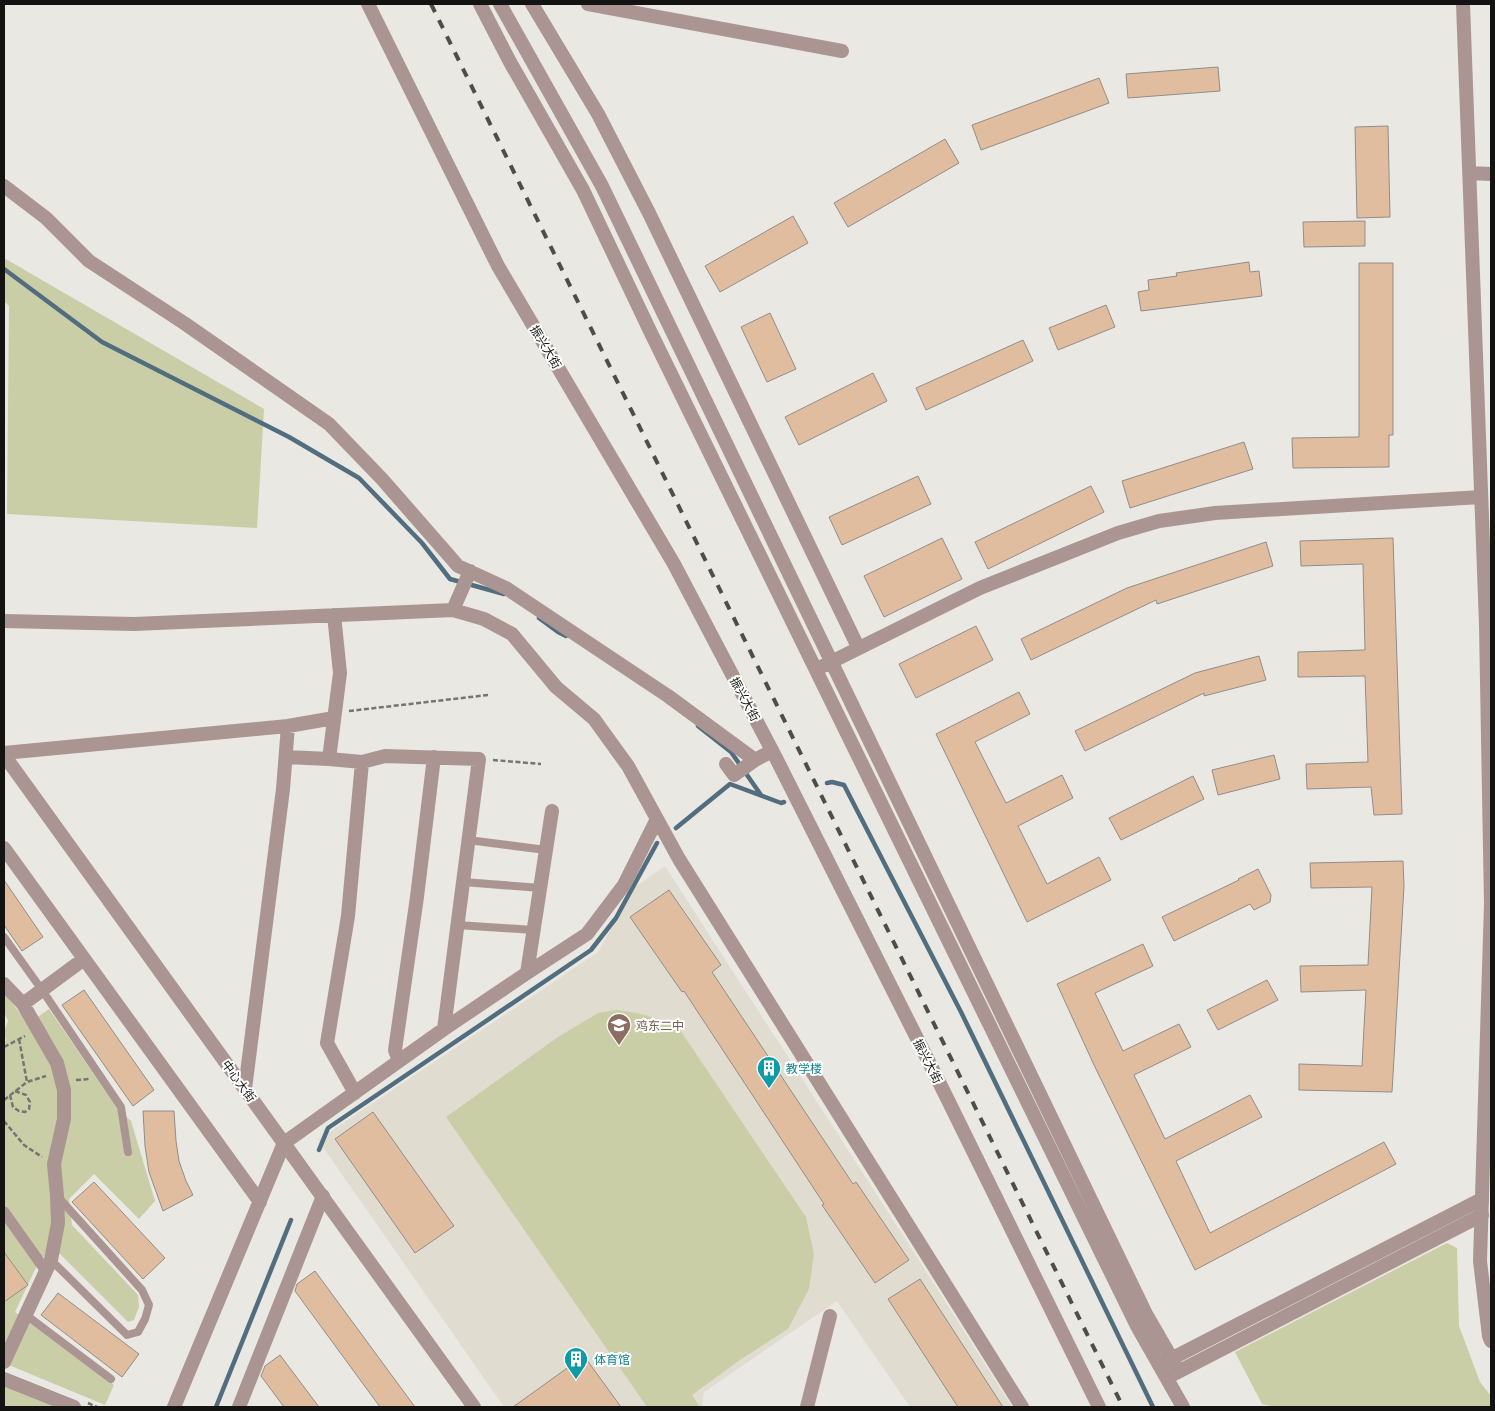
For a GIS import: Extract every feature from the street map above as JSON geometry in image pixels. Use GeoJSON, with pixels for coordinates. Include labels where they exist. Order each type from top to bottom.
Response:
{"type":"FeatureCollection","features":[{"type":"Feature","properties":{"kind":"street","name":"振兴大街"},"geometry":{"type":"LineString","coordinates":[[368,4],[498,266],[674,564],[772,751],[947,1098],[1098,1407]]}},
{"type":"Feature","properties":{"kind":"street"},"geometry":{"type":"LineString","coordinates":[[480,4],[510,62],[583,190],[655,342],[1137,1326],[1183,1407]]}},
{"type":"Feature","properties":{"kind":"street"},"geometry":{"type":"LineString","coordinates":[[500,4],[602,186],[1146,1314],[1179,1371]]}},
{"type":"Feature","properties":{"kind":"street"},"geometry":{"type":"LineString","coordinates":[[532,4],[598,114],[649,213],[858,648]]}},
{"type":"Feature","properties":{"kind":"street"},"geometry":{"type":"LineString","coordinates":[[588,4],[842,51]]}},
{"type":"Feature","properties":{"kind":"street"},"geometry":{"type":"LineString","coordinates":[[1463,4],[1486,635],[1491,904],[1489,1037],[1480,1261],[1491,1341]]}},
{"type":"Feature","properties":{"kind":"street"},"geometry":{"type":"LineString","coordinates":[[1470,173],[1491,174]]}},
{"type":"Feature","properties":{"kind":"street"},"geometry":{"type":"LineString","coordinates":[[4,186],[46,218],[89,261],[184,323],[329,424],[382,479],[458,566],[506,588],[668,696],[755,760]]}},
{"type":"Feature","properties":{"kind":"street"},"geometry":{"type":"LineString","coordinates":[[816,670],[980,588],[1118,533],[1159,521],[1215,512],[1481,497]]}},
{"type":"Feature","properties":{"kind":"street"},"geometry":{"type":"LineString","coordinates":[[453,610],[470,572]]}},
{"type":"Feature","properties":{"kind":"street"},"geometry":{"type":"LineString","coordinates":[[4,621],[134,624],[453,610],[484,619],[512,634],[556,687],[594,720],[628,766],[679,859],[1022,1407]]}},
{"type":"Feature","properties":{"kind":"street"},"geometry":{"type":"LineString","coordinates":[[329,759],[340,673],[334,615]]}},
{"type":"Feature","properties":{"kind":"street"},"geometry":{"type":"LineString","coordinates":[[4,754],[288,726],[335,715]]}},
{"type":"Feature","properties":{"kind":"street"},"geometry":{"type":"LineString","coordinates":[[245,1089],[283,788],[288,726]]}},
{"type":"Feature","properties":{"kind":"street"},"geometry":{"type":"LineString","coordinates":[[726,764],[734,775],[772,751]]}},
{"type":"Feature","properties":{"kind":"street","name":"中心大街"},"geometry":{"type":"LineString","coordinates":[[4,754],[474,1407]]}},
{"type":"Feature","properties":{"kind":"street"},"geometry":{"type":"LineString","coordinates":[[286,758],[362,762],[385,756],[479,758],[444,1028]]}},
{"type":"Feature","properties":{"kind":"street"},"geometry":{"type":"LineString","coordinates":[[399,1061],[395,1050],[416,906],[434,757]]}},
{"type":"Feature","properties":{"kind":"street"},"geometry":{"type":"LineString","coordinates":[[355,1092],[327,1043],[348,916],[362,762]]}},
{"type":"Feature","properties":{"kind":"street"},"geometry":{"type":"LineString","coordinates":[[527,973],[552,811]]}},
{"type":"Feature","properties":{"kind":"street"},"geometry":{"type":"LineString","coordinates":[[174,1407],[284,1143],[444,1028],[587,934],[624,884],[657,819]]}},
{"type":"Feature","properties":{"kind":"street"},"geometry":{"type":"LineString","coordinates":[[4,848],[260,1202]]}},
{"type":"Feature","properties":{"kind":"street"},"geometry":{"type":"LineString","coordinates":[[23,1004],[84,959]]}},
{"type":"Feature","properties":{"kind":"street"},"geometry":{"type":"LineString","coordinates":[[4,984],[23,1004],[57,1063],[64,1090],[64,1119],[54,1164],[58,1223],[49,1266],[4,1362]]}},
{"type":"Feature","properties":{"kind":"street"},"geometry":{"type":"LineString","coordinates":[[239,1407],[323,1196]]}},
{"type":"Feature","properties":{"kind":"street"},"geometry":{"type":"LineString","coordinates":[[1159,1365],[1482,1199]]}},
{"type":"Feature","properties":{"kind":"street"},"geometry":{"type":"LineString","coordinates":[[4,1212],[49,1266]]}},
{"type":"Feature","properties":{"kind":"street"},"geometry":{"type":"LineString","coordinates":[[1166,1378],[1482,1215]]}},
{"type":"Feature","properties":{"kind":"street"},"geometry":{"type":"LineString","coordinates":[[807,1407],[830,1316]]}},
{"type":"Feature","properties":{"kind":"street"},"geometry":{"type":"LineString","coordinates":[[4,1379],[74,1407]]}},
{"type":"Feature","properties":{"kind":"lane"},"geometry":{"type":"LineString","coordinates":[[468,840],[546,850]]}},
{"type":"Feature","properties":{"kind":"lane"},"geometry":{"type":"LineString","coordinates":[[462,882],[540,888]]}},
{"type":"Feature","properties":{"kind":"lane"},"geometry":{"type":"LineString","coordinates":[[457,925],[534,930]]}},
{"type":"Feature","properties":{"kind":"lane"},"geometry":{"type":"LineString","coordinates":[[4,937],[121,1107],[128,1152]]}},
{"type":"Feature","properties":{"kind":"lane"},"geometry":{"type":"LineString","coordinates":[[49,1266],[127,1335],[138,1332],[145,1319],[149,1305],[142,1290],[57,1196]]}},
{"type":"Feature","properties":{"kind":"lane"},"geometry":{"type":"LineString","coordinates":[[26,1315],[111,1379]]}},
{"type":"Feature","properties":{"kind":"path"},"geometry":{"type":"LineString","coordinates":[[335,715],[488,695]]}},
{"type":"Feature","properties":{"kind":"path"},"geometry":{"type":"LineString","coordinates":[[479,758],[541,764]]}},
{"type":"Feature","properties":{"kind":"path"},"geometry":{"type":"LineString","coordinates":[[4,1047],[37,1030]]}},
{"type":"Feature","properties":{"kind":"path"},"geometry":{"type":"LineString","coordinates":[[19,1039],[27,1082]]}},
{"type":"Feature","properties":{"kind":"path"},"geometry":{"type":"LineString","coordinates":[[4,1100],[27,1082],[60,1076],[102,1079]]}},
{"type":"Feature","properties":{"kind":"path"},"geometry":{"type":"LineString","coordinates":[[10,1095],[13,1107],[25,1112],[29,1109],[30,1102],[26,1095],[15,1091]]}},
{"type":"Feature","properties":{"kind":"path"},"geometry":{"type":"LineString","coordinates":[[4,1121],[24,1145],[54,1164]]}},
{"type":"Feature","properties":{"kind":"shaded area","name":"鸡东二中"},"geometry":{"type":"Polygon","coordinates":[[[665,866],[1012,1407],[910,1407],[837,1301],[704,1392],[702,1407],[504,1407],[318,1140],[598,952],[635,887],[665,866]]]}},
{"type":"Feature","properties":{"kind":"green space"},"geometry":{"type":"Polygon","coordinates":[[[4,258],[264,409],[257,528],[7,514],[9,306],[4,301],[4,258]]]}},
{"type":"Feature","properties":{"kind":"green space"},"geometry":{"type":"Polygon","coordinates":[[[4,992],[28,1024],[49,1009],[117,1108],[131,1121],[155,1201],[139,1219],[94,1174],[69,1199],[72,1225],[138,1295],[139,1307],[134,1320],[128,1322],[60,1254],[41,1257],[15,1312],[114,1385],[105,1405],[4,1363],[4,1042],[6,1041],[4,1032],[8,1021],[4,1012],[4,992]]]}},
{"type":"Feature","properties":{"kind":"green space"},"geometry":{"type":"Polygon","coordinates":[[[616,1010],[648,1016],[678,1027],[806,1217],[814,1254],[809,1289],[788,1329],[737,1362],[692,1395],[700,1407],[647,1407],[446,1117],[558,1037],[598,1013],[616,1010]]]}},
{"type":"Feature","properties":{"kind":"green space"},"geometry":{"type":"Polygon","coordinates":[[[1447,1243],[1457,1248],[1459,1326],[1480,1382],[1491,1396],[1491,1407],[1276,1407],[1262,1404],[1235,1352],[1447,1243]]]}},
{"type":"Feature","properties":{"kind":"green space"},"geometry":{"type":"Polygon","coordinates":[[[4,1385],[56,1407],[4,1407],[4,1385]]]}},
{"type":"Feature","properties":{"kind":"building"},"geometry":{"type":"Polygon","coordinates":[[[1218,67],[1220,91],[1128,98],[1126,74],[1218,67]]]}},
{"type":"Feature","properties":{"kind":"building"},"geometry":{"type":"Polygon","coordinates":[[[1099,78],[1109,103],[981,150],[972,125],[1099,78]]]}},
{"type":"Feature","properties":{"kind":"building"},"geometry":{"type":"Polygon","coordinates":[[[1388,126],[1390,217],[1357,218],[1355,127],[1388,126]]]}},
{"type":"Feature","properties":{"kind":"building"},"geometry":{"type":"Polygon","coordinates":[[[945,139],[959,163],[848,227],[834,203],[945,139]]]}},
{"type":"Feature","properties":{"kind":"building"},"geometry":{"type":"Polygon","coordinates":[[[793,216],[808,243],[720,292],[705,266],[793,216]]]}},
{"type":"Feature","properties":{"kind":"building"},"geometry":{"type":"Polygon","coordinates":[[[1365,221],[1365,246],[1304,247],[1303,222],[1365,221]]]}},
{"type":"Feature","properties":{"kind":"building"},"geometry":{"type":"Polygon","coordinates":[[[1249,262],[1250,272],[1259,271],[1262,296],[1141,311],[1138,292],[1149,290],[1148,280],[1177,276],[1176,273],[1249,262]]]}},
{"type":"Feature","properties":{"kind":"building"},"geometry":{"type":"Polygon","coordinates":[[[1359,263],[1393,263],[1393,435],[1389,435],[1389,467],[1293,468],[1292,438],[1359,437],[1359,263]]]}},
{"type":"Feature","properties":{"kind":"building"},"geometry":{"type":"Polygon","coordinates":[[[1106,305],[1115,327],[1058,350],[1049,328],[1106,305]]]}},
{"type":"Feature","properties":{"kind":"building"},"geometry":{"type":"Polygon","coordinates":[[[770,313],[796,369],[767,382],[741,327],[770,313]]]}},
{"type":"Feature","properties":{"kind":"building"},"geometry":{"type":"Polygon","coordinates":[[[1023,340],[1033,361],[926,410],[916,388],[1023,340]]]}},
{"type":"Feature","properties":{"kind":"building"},"geometry":{"type":"Polygon","coordinates":[[[873,373],[887,401],[799,445],[785,417],[873,373]]]}},
{"type":"Feature","properties":{"kind":"building"},"geometry":{"type":"Polygon","coordinates":[[[1244,442],[1253,469],[1130,508],[1122,481],[1244,442]]]}},
{"type":"Feature","properties":{"kind":"building"},"geometry":{"type":"Polygon","coordinates":[[[918,476],[931,504],[842,545],[829,517],[918,476]]]}},
{"type":"Feature","properties":{"kind":"building"},"geometry":{"type":"Polygon","coordinates":[[[1091,486],[1104,512],[988,569],[975,542],[1091,486]]]}},
{"type":"Feature","properties":{"kind":"building"},"geometry":{"type":"Polygon","coordinates":[[[942,538],[962,579],[884,617],[864,576],[942,538]]]}},
{"type":"Feature","properties":{"kind":"building"},"geometry":{"type":"Polygon","coordinates":[[[1393,538],[1402,814],[1374,815],[1371,787],[1307,789],[1306,764],[1368,762],[1365,676],[1298,677],[1298,652],[1365,650],[1363,564],[1301,566],[1300,541],[1393,538]]]}},
{"type":"Feature","properties":{"kind":"building"},"geometry":{"type":"Polygon","coordinates":[[[1266,542],[1273,566],[1157,604],[1156,600],[1031,660],[1021,639],[1127,588],[1266,542]]]}},
{"type":"Feature","properties":{"kind":"building"},"geometry":{"type":"Polygon","coordinates":[[[976,626],[993,660],[916,698],[899,664],[976,626]]]}},
{"type":"Feature","properties":{"kind":"building"},"geometry":{"type":"Polygon","coordinates":[[[1259,656],[1266,680],[1204,696],[1204,693],[1085,751],[1075,731],[1195,673],[1259,656]]]}},
{"type":"Feature","properties":{"kind":"building"},"geometry":{"type":"Polygon","coordinates":[[[1019,692],[1030,714],[975,742],[1006,803],[1062,775],[1073,798],[1018,826],[1047,884],[1099,857],[1111,880],[1027,922],[936,734],[1019,692]]]}},
{"type":"Feature","properties":{"kind":"building"},"geometry":{"type":"Polygon","coordinates":[[[1274,755],[1280,779],[1218,795],[1212,770],[1274,755]]]}},
{"type":"Feature","properties":{"kind":"building"},"geometry":{"type":"Polygon","coordinates":[[[1193,776],[1204,799],[1121,840],[1109,818],[1193,776]]]}},
{"type":"Feature","properties":{"kind":"building"},"geometry":{"type":"Polygon","coordinates":[[[1403,861],[1404,886],[1392,1092],[1299,1090],[1299,1064],[1362,1066],[1366,990],[1301,992],[1300,966],[1368,965],[1372,887],[1311,888],[1310,863],[1403,861]]]}},
{"type":"Feature","properties":{"kind":"building"},"geometry":{"type":"Polygon","coordinates":[[[1258,869],[1271,895],[1270,902],[1254,910],[1250,904],[1174,941],[1162,917],[1258,869]]]}},
{"type":"Feature","properties":{"kind":"building"},"geometry":{"type":"Polygon","coordinates":[[[4,880],[43,937],[22,951],[4,925],[4,880]]]}},
{"type":"Feature","properties":{"kind":"building"},"geometry":{"type":"Polygon","coordinates":[[[669,890],[721,965],[712,972],[853,1184],[856,1182],[909,1260],[875,1283],[822,1205],[824,1204],[684,991],[682,992],[630,917],[669,890]]]}},
{"type":"Feature","properties":{"kind":"building"},"geometry":{"type":"Polygon","coordinates":[[[1143,944],[1153,966],[1095,993],[1123,1051],[1179,1024],[1191,1047],[1134,1075],[1165,1139],[1250,1095],[1262,1117],[1176,1161],[1210,1233],[1384,1142],[1396,1164],[1195,1270],[1094,1065],[1057,984],[1143,944]]]}},
{"type":"Feature","properties":{"kind":"building"},"geometry":{"type":"Polygon","coordinates":[[[1267,980],[1278,1000],[1218,1030],[1207,1010],[1267,980]]]}},
{"type":"Feature","properties":{"kind":"building"},"geometry":{"type":"Polygon","coordinates":[[[84,990],[154,1090],[133,1106],[62,1005],[84,990]]]}},
{"type":"Feature","properties":{"kind":"building"},"geometry":{"type":"Polygon","coordinates":[[[143,1111],[174,1111],[179,1161],[193,1195],[163,1211],[149,1172],[143,1111]]]}},
{"type":"Feature","properties":{"kind":"building"},"geometry":{"type":"Polygon","coordinates":[[[373,1112],[454,1226],[415,1253],[335,1139],[373,1112]]]}},
{"type":"Feature","properties":{"kind":"building"},"geometry":{"type":"Polygon","coordinates":[[[94,1182],[165,1258],[143,1279],[72,1202],[94,1182]]]}},
{"type":"Feature","properties":{"kind":"building"},"geometry":{"type":"Polygon","coordinates":[[[4,1252],[28,1285],[4,1302],[4,1252]]]}},
{"type":"Feature","properties":{"kind":"building"},"geometry":{"type":"Polygon","coordinates":[[[315,1271],[415,1407],[380,1407],[295,1291],[297,1284],[315,1271]]]}},
{"type":"Feature","properties":{"kind":"building"},"geometry":{"type":"Polygon","coordinates":[[[920,1279],[1003,1407],[958,1407],[888,1299],[920,1279]]]}},
{"type":"Feature","properties":{"kind":"building"},"geometry":{"type":"Polygon","coordinates":[[[58,1293],[139,1354],[122,1377],[41,1315],[58,1293]]]}},
{"type":"Feature","properties":{"kind":"building"},"geometry":{"type":"Polygon","coordinates":[[[280,1355],[319,1407],[284,1407],[261,1376],[265,1366],[280,1355]]]}},
{"type":"Feature","properties":{"kind":"building","name":"体育馆"},"geometry":{"type":"Polygon","coordinates":[[[584,1356],[621,1407],[513,1407],[584,1356]]]}},
{"type":"Feature","properties":{"kind":"waterway"},"geometry":{"type":"LineString","coordinates":[[4,269],[102,342],[289,437],[359,478],[422,543],[450,579],[504,594]]}},
{"type":"Feature","properties":{"kind":"waterway"},"geometry":{"type":"LineString","coordinates":[[539,618],[566,636]]}},
{"type":"Feature","properties":{"kind":"waterway"},"geometry":{"type":"LineString","coordinates":[[698,726],[731,752],[761,795]]}},
{"type":"Feature","properties":{"kind":"waterway"},"geometry":{"type":"LineString","coordinates":[[827,783],[832,782],[844,785],[961,1012],[1153,1407]]}},
{"type":"Feature","properties":{"kind":"waterway"},"geometry":{"type":"LineString","coordinates":[[676,828],[730,784],[781,803],[784,802]]}},
{"type":"Feature","properties":{"kind":"waterway"},"geometry":{"type":"LineString","coordinates":[[319,1150],[328,1128],[591,950],[616,918],[657,843]]}},
{"type":"Feature","properties":{"kind":"waterway"},"geometry":{"type":"LineString","coordinates":[[216,1407],[291,1220]]}},
{"type":"Feature","properties":{"kind":"railway"},"geometry":{"type":"LineString","coordinates":[[431,4],[1123,1407]]}},
{"type":"Feature","properties":{"kind":"place","name":"鸡东二中"},"geometry":{"type":"Point","coordinates":[619,1046]}},
{"type":"Feature","properties":{"kind":"place","name":"教学楼"},"geometry":{"type":"Point","coordinates":[769,1089]}},
{"type":"Feature","properties":{"kind":"place","name":"体育馆"},"geometry":{"type":"Point","coordinates":[576,1380]}}]}
